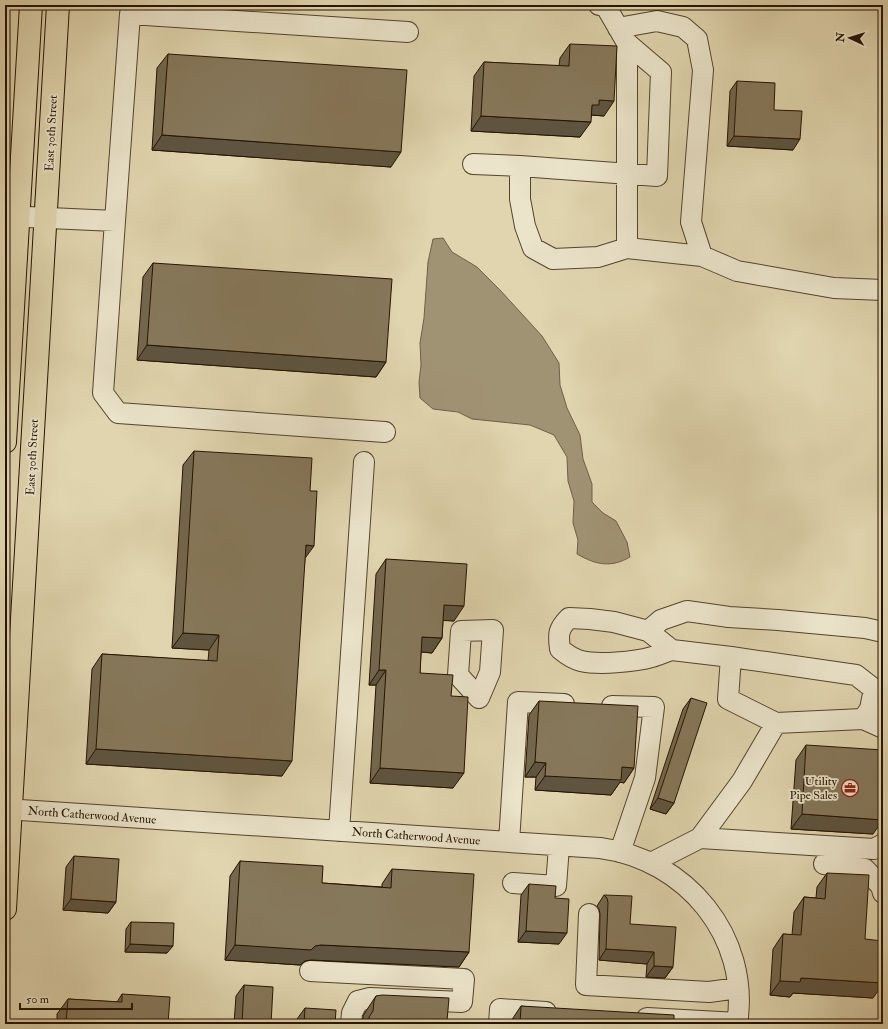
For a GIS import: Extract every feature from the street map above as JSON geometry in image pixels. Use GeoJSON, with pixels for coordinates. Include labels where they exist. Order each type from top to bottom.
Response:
{"type":"FeatureCollection","features":[{"type":"Feature","properties":{"kind":"main road"},"geometry":{"type":"LineString","coordinates":[[5,442],[12,217],[31,5]]}},
{"type":"Feature","properties":{"kind":"main road","name":"East 30th Street"},"geometry":{"type":"LineString","coordinates":[[5,908],[8,809],[46,219],[58,5]]}},
{"type":"Feature","properties":{"kind":"street"},"geometry":{"type":"LineString","coordinates":[[473,164],[657,176],[661,72],[623,36],[605,5],[599,5]]}},
{"type":"Feature","properties":{"kind":"street"},"geometry":{"type":"LineString","coordinates":[[385,432],[118,413],[103,393],[130,14],[408,32]]}},
{"type":"Feature","properties":{"kind":"street"},"geometry":{"type":"LineString","coordinates":[[623,36],[657,21],[683,27],[697,39],[703,70],[692,222],[702,256]]}},
{"type":"Feature","properties":{"kind":"street"},"geometry":{"type":"LineString","coordinates":[[623,36],[627,174],[627,248]]}},
{"type":"Feature","properties":{"kind":"street"},"geometry":{"type":"LineString","coordinates":[[520,166],[520,199],[525,226],[533,248],[553,258],[598,257],[627,248],[702,256],[737,271],[834,288],[883,290]]}},
{"type":"Feature","properties":{"kind":"street"},"geometry":{"type":"LineString","coordinates":[[12,217],[115,222]]}},
{"type":"Feature","properties":{"kind":"street"},"geometry":{"type":"LineString","coordinates":[[339,831],[364,462]]}},
{"type":"Feature","properties":{"kind":"street"},"geometry":{"type":"LineString","coordinates":[[648,631],[661,620],[687,611],[729,617],[865,628],[883,632]]}},
{"type":"Feature","properties":{"kind":"street"},"geometry":{"type":"LineString","coordinates":[[672,650],[648,631],[614,622],[590,619],[569,618],[561,626],[558,637],[560,649],[569,656],[581,661],[625,661],[651,657],[672,650],[856,675],[879,685],[870,709],[863,719]]}},
{"type":"Feature","properties":{"kind":"street"},"geometry":{"type":"LineString","coordinates":[[731,657],[728,699],[776,723],[863,719],[883,728]]}},
{"type":"Feature","properties":{"kind":"street"},"geometry":{"type":"LineString","coordinates":[[509,842],[518,702],[654,707],[645,778],[620,852]]}},
{"type":"Feature","properties":{"kind":"street"},"geometry":{"type":"LineString","coordinates":[[651,863],[700,838],[742,781],[776,723]]}},
{"type":"Feature","properties":{"kind":"street","name":"North Catherwood Avenue"},"geometry":{"type":"LineString","coordinates":[[8,809],[600,848],[620,852],[651,863],[671,874],[697,896],[718,923],[734,961],[738,995],[737,1023]]}},
{"type":"Feature","properties":{"kind":"street"},"geometry":{"type":"LineString","coordinates":[[700,838],[874,848],[883,844]]}},
{"type":"Feature","properties":{"kind":"street"},"geometry":{"type":"LineString","coordinates":[[513,883],[556,886],[559,846]]}},
{"type":"Feature","properties":{"kind":"street"},"geometry":{"type":"LineString","coordinates":[[824,864],[865,869],[881,886],[883,893]]}},
{"type":"Feature","properties":{"kind":"street"},"geometry":{"type":"LineString","coordinates":[[589,914],[586,985],[738,995]]}},
{"type":"Feature","properties":{"kind":"street"},"geometry":{"type":"LineString","coordinates":[[310,971],[464,980],[462,1002],[370,998],[358,1001],[352,1014],[351,1024]]}},
{"type":"Feature","properties":{"kind":"street"},"geometry":{"type":"LineString","coordinates":[[499,1024],[500,1009],[564,1013]]}},
{"type":"Feature","properties":{"kind":"street"},"geometry":{"type":"LineString","coordinates":[[627,1016],[737,1023]]}},
{"type":"Feature","properties":{"kind":"shaded area"},"geometry":{"type":"Polygon","coordinates":[[[443,238],[452,252],[477,267],[500,290],[542,336],[559,363],[560,385],[567,408],[580,435],[583,459],[592,484],[592,502],[603,513],[616,521],[627,542],[630,557],[616,563],[604,564],[591,561],[577,554],[578,540],[573,523],[574,501],[568,481],[567,457],[554,435],[530,425],[472,419],[458,412],[433,409],[420,398],[420,343],[424,318],[428,262],[433,239],[443,238]]]}},
{"type":"Feature","properties":{"kind":"building"},"geometry":{"type":"Polygon","coordinates":[[[570,44],[617,46],[614,101],[599,100],[599,105],[592,105],[591,122],[481,116],[484,62],[569,66],[570,44]]]}},
{"type":"Feature","properties":{"kind":"building"},"geometry":{"type":"Polygon","coordinates":[[[168,54],[407,70],[401,152],[162,135],[168,54]]]}},
{"type":"Feature","properties":{"kind":"building"},"geometry":{"type":"Polygon","coordinates":[[[737,81],[775,83],[774,110],[802,111],[800,139],[734,136],[737,81]]]}},
{"type":"Feature","properties":{"kind":"building"},"geometry":{"type":"Polygon","coordinates":[[[153,263],[392,279],[386,362],[147,345],[153,263]]]}},
{"type":"Feature","properties":{"kind":"building"},"geometry":{"type":"Polygon","coordinates":[[[194,451],[312,458],[310,491],[317,491],[314,546],[306,545],[292,761],[96,749],[102,654],[217,661],[219,635],[183,633],[194,451]]]}},
{"type":"Feature","properties":{"kind":"building"},"geometry":{"type":"Polygon","coordinates":[[[386,559],[467,564],[464,606],[444,605],[442,638],[422,637],[420,673],[453,675],[451,696],[468,697],[464,773],[380,768],[386,670],[379,670],[386,559]]]}},
{"type":"Feature","properties":{"kind":"building"},"geometry":{"type":"Polygon","coordinates":[[[691,698],[707,703],[674,803],[658,798],[691,698]]]}},
{"type":"Feature","properties":{"kind":"building"},"geometry":{"type":"Polygon","coordinates":[[[539,701],[638,706],[634,768],[622,767],[621,780],[545,776],[546,763],[535,762],[539,701]]]}},
{"type":"Feature","properties":{"kind":"building"},"geometry":{"type":"Polygon","coordinates":[[[806,745],[883,750],[883,820],[802,814],[806,745]]]}},
{"type":"Feature","properties":{"kind":"building"},"geometry":{"type":"Polygon","coordinates":[[[74,856],[119,859],[116,902],[71,899],[74,856]]]}},
{"type":"Feature","properties":{"kind":"building"},"geometry":{"type":"Polygon","coordinates":[[[240,861],[323,866],[322,883],[391,888],[392,869],[474,874],[469,952],[321,945],[315,946],[311,950],[235,945],[240,861]]]}},
{"type":"Feature","properties":{"kind":"building"},"geometry":{"type":"Polygon","coordinates":[[[827,873],[869,875],[865,939],[883,941],[883,983],[801,978],[800,982],[780,981],[783,934],[801,935],[804,897],[825,899],[827,873]]]}},
{"type":"Feature","properties":{"kind":"building"},"geometry":{"type":"Polygon","coordinates":[[[529,884],[556,886],[555,898],[569,899],[567,933],[526,931],[529,884]]]}},
{"type":"Feature","properties":{"kind":"building"},"geometry":{"type":"Polygon","coordinates":[[[604,895],[632,896],[630,924],[676,927],[673,967],[654,966],[654,952],[606,949],[608,903],[607,898],[604,895]]]}},
{"type":"Feature","properties":{"kind":"building"},"geometry":{"type":"Polygon","coordinates":[[[131,922],[174,923],[173,946],[130,944],[131,922]]]}},
{"type":"Feature","properties":{"kind":"building"},"geometry":{"type":"Polygon","coordinates":[[[244,985],[273,987],[271,1024],[242,1024],[244,985]]]}},
{"type":"Feature","properties":{"kind":"building"},"geometry":{"type":"Polygon","coordinates":[[[122,994],[170,997],[168,1024],[66,1024],[68,999],[122,1002],[122,994]]]}},
{"type":"Feature","properties":{"kind":"building"},"geometry":{"type":"Polygon","coordinates":[[[376,996],[449,998],[447,1021],[477,1022],[477,1024],[369,1024],[369,1017],[373,1011],[376,996]]]}},
{"type":"Feature","properties":{"kind":"building"},"geometry":{"type":"Polygon","coordinates":[[[521,1006],[674,1015],[674,1024],[520,1024],[521,1006]]]}},
{"type":"Feature","properties":{"kind":"building"},"geometry":{"type":"Polygon","coordinates":[[[305,1008],[336,1010],[335,1024],[304,1024],[305,1008]]]}},
{"type":"Feature","properties":{"kind":"place","name":"Utility Pipe Sales"},"geometry":{"type":"Point","coordinates":[850,788]}}]}
